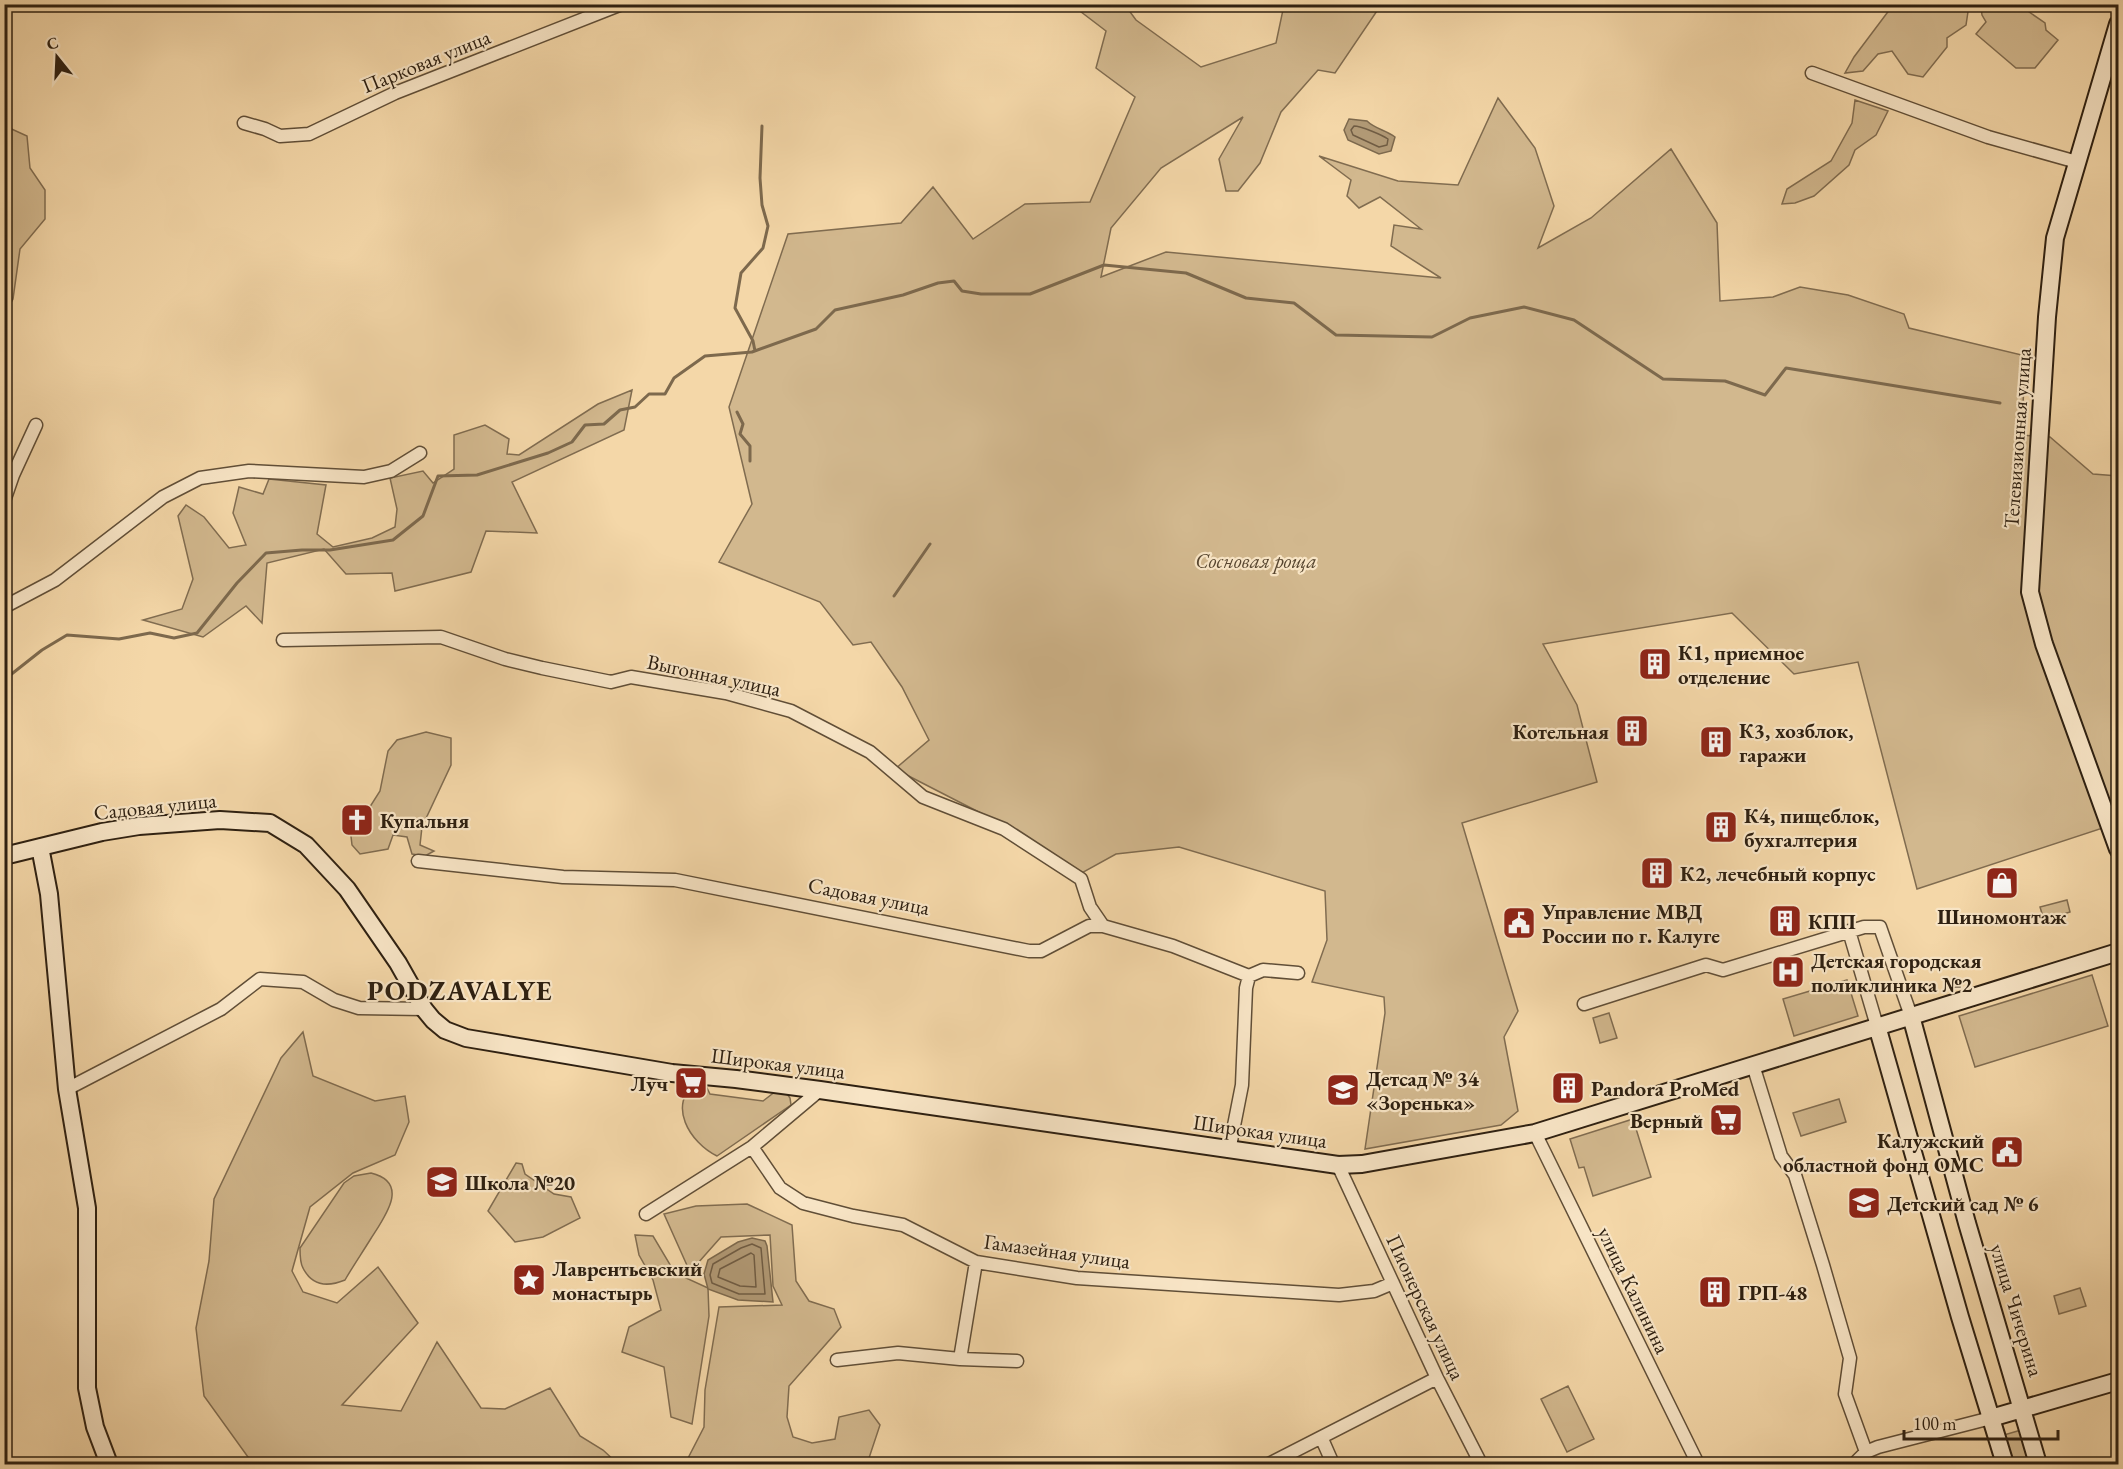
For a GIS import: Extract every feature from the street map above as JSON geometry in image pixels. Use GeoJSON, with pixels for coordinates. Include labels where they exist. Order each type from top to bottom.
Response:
{"type":"FeatureCollection","features":[{"type":"Feature","properties":{"kind":"street","name":"Парковая улица"},"geometry":{"type":"LineString","coordinates":[[244,123],[280,136],[309,134],[395,93],[622,4]]}},
{"type":"Feature","properties":{"kind":"street","name":"Телевизионная улица"},"geometry":{"type":"LineString","coordinates":[[2118,24],[2055,238],[2047,318],[2030,592],[2044,644],[2115,831],[2118,849]]}},
{"type":"Feature","properties":{"kind":"street"},"geometry":{"type":"LineString","coordinates":[[1812,73],[1988,137],[2077,162]]}},
{"type":"Feature","properties":{"kind":"street"},"geometry":{"type":"LineString","coordinates":[[4,501],[36,425]]}},
{"type":"Feature","properties":{"kind":"street"},"geometry":{"type":"LineString","coordinates":[[4,607],[55,580],[163,498],[200,478],[249,471],[364,477],[391,471],[420,453]]}},
{"type":"Feature","properties":{"kind":"street","name":"Выгонная улица"},"geometry":{"type":"LineString","coordinates":[[283,640],[441,637],[505,659],[542,668],[611,682],[631,677],[726,693],[791,711],[870,752],[923,797],[1004,829],[1081,879],[1090,907],[1102,926]]}},
{"type":"Feature","properties":{"kind":"street","name":"Садовая улица"},"geometry":{"type":"LineString","coordinates":[[4,856],[102,832],[139,826],[220,820],[270,823],[306,845]]}},
{"type":"Feature","properties":{"kind":"street","name":"Широкая улица"},"geometry":{"type":"LineString","coordinates":[[306,845],[347,890],[398,963],[424,1009],[445,1030],[466,1038],[672,1073],[820,1090],[1228,1151],[1338,1165],[1362,1164],[1535,1133],[2118,952]]}},
{"type":"Feature","properties":{"kind":"street"},"geometry":{"type":"LineString","coordinates":[[40,847],[50,894],[67,1089],[87,1208],[87,1388],[95,1427],[109,1464]]}},
{"type":"Feature","properties":{"kind":"street","name":"Садовая улица"},"geometry":{"type":"LineString","coordinates":[[418,861],[562,877],[675,880],[1029,951],[1041,951],[1089,926],[1102,926]]}},
{"type":"Feature","properties":{"kind":"street"},"geometry":{"type":"LineString","coordinates":[[1102,926],[1173,946],[1249,976],[1263,970],[1298,973]]}},
{"type":"Feature","properties":{"kind":"street","name":"улица Чичерина"},"geometry":{"type":"LineString","coordinates":[[1849,931],[1864,927],[1880,927],[1911,1016],[1967,1223],[2038,1464]]}},
{"type":"Feature","properties":{"kind":"street"},"geometry":{"type":"LineString","coordinates":[[1584,1004],[1706,966],[1724,970],[1849,931],[2004,1464]]}},
{"type":"Feature","properties":{"kind":"street"},"geometry":{"type":"LineString","coordinates":[[1228,1151],[1242,1085],[1246,988],[1249,976]]}},
{"type":"Feature","properties":{"kind":"street"},"geometry":{"type":"LineString","coordinates":[[67,1089],[221,1009],[260,979],[303,982],[334,1000],[359,1008],[424,1009]]}},
{"type":"Feature","properties":{"kind":"street"},"geometry":{"type":"LineString","coordinates":[[1753,1065],[1781,1156],[1795,1175],[1823,1265],[1850,1358],[1845,1394],[1866,1452]]}},
{"type":"Feature","properties":{"kind":"street"},"geometry":{"type":"LineString","coordinates":[[646,1214],[752,1147],[820,1090]]}},
{"type":"Feature","properties":{"kind":"street","name":"улица Калинина"},"geometry":{"type":"LineString","coordinates":[[1535,1133],[1698,1464]]}},
{"type":"Feature","properties":{"kind":"street","name":"Гамазейная улица"},"geometry":{"type":"LineString","coordinates":[[752,1147],[780,1188],[803,1203],[853,1216],[903,1225],[976,1262],[1077,1278],[1339,1295],[1374,1291],[1393,1283]]}},
{"type":"Feature","properties":{"kind":"street","name":"Пионерская улица"},"geometry":{"type":"LineString","coordinates":[[1338,1165],[1437,1378],[1481,1464]]}},
{"type":"Feature","properties":{"kind":"street"},"geometry":{"type":"LineString","coordinates":[[960,1359],[976,1262]]}},
{"type":"Feature","properties":{"kind":"street"},"geometry":{"type":"LineString","coordinates":[[837,1360],[898,1353],[960,1359],[1017,1361]]}},
{"type":"Feature","properties":{"kind":"street"},"geometry":{"type":"LineString","coordinates":[[1269,1464],[1322,1439],[1437,1378]]}},
{"type":"Feature","properties":{"kind":"street"},"geometry":{"type":"LineString","coordinates":[[1854,1464],[1866,1452],[2118,1381]]}},
{"type":"Feature","properties":{"kind":"street"},"geometry":{"type":"LineString","coordinates":[[1322,1439],[1333,1464]]}},
{"type":"Feature","properties":{"kind":"green space","name":"Сосновая роща"},"geometry":{"type":"Polygon","coordinates":[[[1072,5],[1125,5],[1136,20],[1201,67],[1276,43],[1284,5],[1381,5],[1335,73],[1318,70],[1281,112],[1260,163],[1238,191],[1226,191],[1219,159],[1243,117],[1161,168],[1111,228],[1101,277],[1166,252],[1441,278],[1391,246],[1394,225],[1421,229],[1380,197],[1359,208],[1347,196],[1351,180],[1319,156],[1398,181],[1458,185],[1498,98],[1535,148],[1554,206],[1538,248],[1591,218],[1671,149],[1717,223],[1720,301],[1773,297],[1800,287],[1848,295],[1904,314],[1909,328],[2026,356],[2021,435],[2050,437],[2093,474],[2118,476],[2118,823],[1917,889],[1858,662],[1794,674],[1732,613],[1543,644],[1577,705],[1597,782],[1462,823],[1518,1011],[1504,1037],[1518,1111],[1501,1125],[1365,1149],[1385,1013],[1384,997],[1312,982],[1327,940],[1325,891],[1179,847],[1116,854],[1080,874],[1004,825],[895,769],[929,740],[902,687],[871,642],[853,645],[820,602],[719,562],[752,504],[729,407],[788,234],[901,223],[933,187],[973,239],[1025,204],[1090,202],[1135,97],[1096,68],[1106,31],[1072,5]]]}},
{"type":"Feature","properties":{"kind":"green space"},"geometry":{"type":"Polygon","coordinates":[[[1893,5],[1969,5],[1966,25],[1947,38],[1947,47],[1923,77],[1908,74],[1892,51],[1878,54],[1863,71],[1845,73],[1854,57],[1893,5]]]}},
{"type":"Feature","properties":{"kind":"green space"},"geometry":{"type":"Polygon","coordinates":[[[1975,5],[2019,5],[2045,23],[2046,30],[2058,40],[2035,68],[2016,68],[1976,34],[1986,22],[1981,8],[1975,5]]]}},
{"type":"Feature","properties":{"kind":"green space"},"geometry":{"type":"Polygon","coordinates":[[[1855,100],[1888,111],[1876,135],[1855,150],[1849,165],[1814,196],[1795,203],[1782,204],[1787,189],[1831,161],[1852,123],[1855,100]]]}},
{"type":"Feature","properties":{"kind":"green space"},"geometry":{"type":"Polygon","coordinates":[[[5,126],[27,136],[30,168],[45,190],[45,219],[20,249],[13,299],[5,314],[5,126]]]}},
{"type":"Feature","properties":{"kind":"green space"},"geometry":{"type":"Polygon","coordinates":[[[632,390],[624,430],[512,482],[537,533],[486,531],[471,572],[395,591],[392,573],[346,574],[324,549],[267,563],[262,623],[246,606],[203,637],[143,620],[182,609],[193,579],[178,516],[186,505],[204,517],[229,548],[246,545],[233,513],[239,487],[263,494],[269,479],[326,485],[317,534],[333,547],[372,538],[395,527],[397,509],[390,478],[423,471],[433,483],[454,469],[454,435],[485,425],[509,439],[507,454],[519,455],[598,404],[632,390]]]}},
{"type":"Feature","properties":{"kind":"green space"},"geometry":{"type":"Polygon","coordinates":[[[426,732],[451,738],[451,765],[422,827],[420,845],[434,851],[425,856],[412,854],[407,837],[393,835],[388,849],[360,854],[352,845],[350,828],[364,826],[366,813],[380,791],[388,751],[397,740],[426,732]]]}},
{"type":"Feature","properties":{"kind":"green space"},"geometry":{"type":"Polygon","coordinates":[[[2067,900],[2070,912],[2044,920],[2040,907],[2067,900]]]}},
{"type":"Feature","properties":{"kind":"green space"},"geometry":{"type":"Polygon","coordinates":[[[2092,975],[2108,1026],[1975,1067],[1959,1016],[2092,975]]]}},
{"type":"Feature","properties":{"kind":"green space"},"geometry":{"type":"Polygon","coordinates":[[[1847,980],[1858,1016],[1794,1036],[1783,999],[1847,980]]]}},
{"type":"Feature","properties":{"kind":"green space"},"geometry":{"type":"Polygon","coordinates":[[[1609,1013],[1617,1038],[1600,1043],[1593,1018],[1609,1013]]]}},
{"type":"Feature","properties":{"kind":"green space"},"geometry":{"type":"Polygon","coordinates":[[[303,1032],[313,1076],[375,1101],[405,1096],[409,1122],[395,1155],[353,1173],[310,1207],[292,1271],[303,1292],[337,1303],[378,1267],[418,1323],[342,1405],[401,1411],[437,1342],[481,1408],[505,1409],[550,1388],[580,1436],[603,1450],[618,1464],[253,1464],[204,1396],[196,1328],[209,1261],[214,1199],[281,1058],[303,1032]]]}},
{"type":"Feature","properties":{"kind":"green space"},"geometry":{"type":"Polygon","coordinates":[[[697,1082],[704,1082],[710,1094],[763,1101],[776,1091],[785,1091],[790,1098],[791,1105],[717,1156],[698,1142],[685,1122],[683,1101],[688,1091],[697,1082]]]}},
{"type":"Feature","properties":{"kind":"green space"},"geometry":{"type":"Polygon","coordinates":[[[1839,1099],[1846,1122],[1801,1136],[1793,1113],[1839,1099]]]}},
{"type":"Feature","properties":{"kind":"green space"},"geometry":{"type":"Polygon","coordinates":[[[1633,1119],[1651,1177],[1593,1196],[1584,1167],[1579,1168],[1570,1139],[1633,1119]]]}},
{"type":"Feature","properties":{"kind":"green space"},"geometry":{"type":"Polygon","coordinates":[[[516,1163],[522,1164],[525,1174],[554,1194],[571,1197],[580,1218],[543,1237],[515,1242],[488,1211],[516,1163]]]}},
{"type":"Feature","properties":{"kind":"green space"},"geometry":{"type":"Polygon","coordinates":[[[371,1173],[383,1178],[390,1185],[391,1202],[387,1212],[345,1280],[333,1284],[316,1282],[302,1266],[300,1248],[344,1183],[354,1176],[371,1173]]]}},
{"type":"Feature","properties":{"kind":"green space"},"geometry":{"type":"Polygon","coordinates":[[[747,1204],[792,1225],[796,1281],[809,1301],[834,1309],[841,1327],[789,1386],[787,1417],[793,1437],[812,1443],[835,1439],[839,1417],[869,1410],[880,1425],[867,1464],[827,1464],[820,1461],[792,1464],[685,1464],[704,1427],[705,1390],[719,1307],[782,1305],[773,1286],[770,1235],[721,1237],[690,1272],[664,1214],[696,1206],[747,1204]]]}},
{"type":"Feature","properties":{"kind":"green space"},"geometry":{"type":"Polygon","coordinates":[[[635,1235],[653,1236],[675,1273],[708,1288],[709,1316],[692,1424],[671,1417],[664,1367],[622,1352],[629,1327],[661,1310],[653,1280],[639,1255],[635,1235]]]}},
{"type":"Feature","properties":{"kind":"green space"},"geometry":{"type":"Polygon","coordinates":[[[2080,1288],[2086,1306],[2059,1314],[2054,1296],[2080,1288]]]}},
{"type":"Feature","properties":{"kind":"green space"},"geometry":{"type":"Polygon","coordinates":[[[1568,1386],[1594,1439],[1567,1452],[1541,1399],[1568,1386]]]}},
{"type":"Feature","properties":{"kind":"green space"},"geometry":{"type":"Polygon","coordinates":[[[2028,1428],[2038,1464],[2005,1464],[1997,1437],[2028,1428]]]}},
{"type":"Feature","properties":{"kind":"water"},"geometry":{"type":"Polygon","coordinates":[[[1349,119],[1367,121],[1395,137],[1391,151],[1379,154],[1348,140],[1344,130],[1349,119]]]}},
{"type":"Feature","properties":{"kind":"water"},"geometry":{"type":"Polygon","coordinates":[[[752,1238],[765,1241],[767,1246],[773,1302],[738,1300],[708,1289],[704,1274],[708,1260],[738,1242],[752,1238]]]}},
{"type":"Feature","properties":{"kind":"waterway"},"geometry":{"type":"LineString","coordinates":[[755,351],[753,341],[735,308],[741,273],[763,248],[768,226],[762,205],[760,178],[762,126]]}},
{"type":"Feature","properties":{"kind":"waterway"},"geometry":{"type":"LineString","coordinates":[[4,680],[42,650],[67,635],[119,639],[150,633],[174,638],[197,633],[237,583],[266,553],[330,550],[393,540],[423,516],[438,476],[477,475],[548,453],[572,442],[585,425],[604,424],[620,410],[635,407],[649,394],[665,394],[674,378],[705,356],[752,352],[816,329],[835,310],[903,295],[938,283],[954,281],[962,291],[981,294],[1030,294],[1104,265],[1186,273],[1246,298],[1294,303],[1336,335],[1432,337],[1470,318],[1524,307],[1574,320],[1663,379],[1725,381],[1765,395],[1786,368],[2000,403]]}},
{"type":"Feature","properties":{"kind":"waterway"},"geometry":{"type":"LineString","coordinates":[[737,412],[743,424],[740,434],[750,446],[750,461]]}},
{"type":"Feature","properties":{"kind":"waterway"},"geometry":{"type":"LineString","coordinates":[[894,596],[930,544]]}},
{"type":"Feature","properties":{"kind":"place","name":"К1, приемное отделение"},"geometry":{"type":"Point","coordinates":[1655,664]}},
{"type":"Feature","properties":{"kind":"place","name":"Котельная"},"geometry":{"type":"Point","coordinates":[1632,731]}},
{"type":"Feature","properties":{"kind":"place","name":"К3, хозблок, гаражи"},"geometry":{"type":"Point","coordinates":[1716,742]}},
{"type":"Feature","properties":{"kind":"place","name":"Купальня"},"geometry":{"type":"Point","coordinates":[357,820]}},
{"type":"Feature","properties":{"kind":"place","name":"К4, пищеблок, бухгалтерия"},"geometry":{"type":"Point","coordinates":[1721,827]}},
{"type":"Feature","properties":{"kind":"place","name":"К2, лечебный корпус"},"geometry":{"type":"Point","coordinates":[1657,873]}},
{"type":"Feature","properties":{"kind":"place","name":"Шиномонтаж"},"geometry":{"type":"Point","coordinates":[2002,883]}},
{"type":"Feature","properties":{"kind":"place","name":"КПП"},"geometry":{"type":"Point","coordinates":[1785,921]}},
{"type":"Feature","properties":{"kind":"place","name":"Управление МВД России по г. Калуге"},"geometry":{"type":"Point","coordinates":[1519,923]}},
{"type":"Feature","properties":{"kind":"place","name":"Детская городская поликлиника №2"},"geometry":{"type":"Point","coordinates":[1788,972]}},
{"type":"Feature","properties":{"kind":"place","name":"Луч"},"geometry":{"type":"Point","coordinates":[691,1083]}},
{"type":"Feature","properties":{"kind":"place","name":"Pandora ProMed"},"geometry":{"type":"Point","coordinates":[1568,1088]}},
{"type":"Feature","properties":{"kind":"place","name":"Детсад № 34 «Зоренька»"},"geometry":{"type":"Point","coordinates":[1343,1090]}},
{"type":"Feature","properties":{"kind":"place","name":"Верный"},"geometry":{"type":"Point","coordinates":[1726,1120]}},
{"type":"Feature","properties":{"kind":"place","name":"Калужский областной фонд ОМС"},"geometry":{"type":"Point","coordinates":[2007,1152]}},
{"type":"Feature","properties":{"kind":"place","name":"Школа №20"},"geometry":{"type":"Point","coordinates":[442,1182]}},
{"type":"Feature","properties":{"kind":"place","name":"Детский сад № 6"},"geometry":{"type":"Point","coordinates":[1864,1203]}},
{"type":"Feature","properties":{"kind":"place","name":"Лаврентьевский монастырь"},"geometry":{"type":"Point","coordinates":[529,1280]}},
{"type":"Feature","properties":{"kind":"place","name":"ГРП-48"},"geometry":{"type":"Point","coordinates":[1715,1292]}},
{"type":"Feature","properties":{"kind":"district","name":"PODZAVALYE"},"geometry":{"type":"Point","coordinates":[460,990]}}]}
